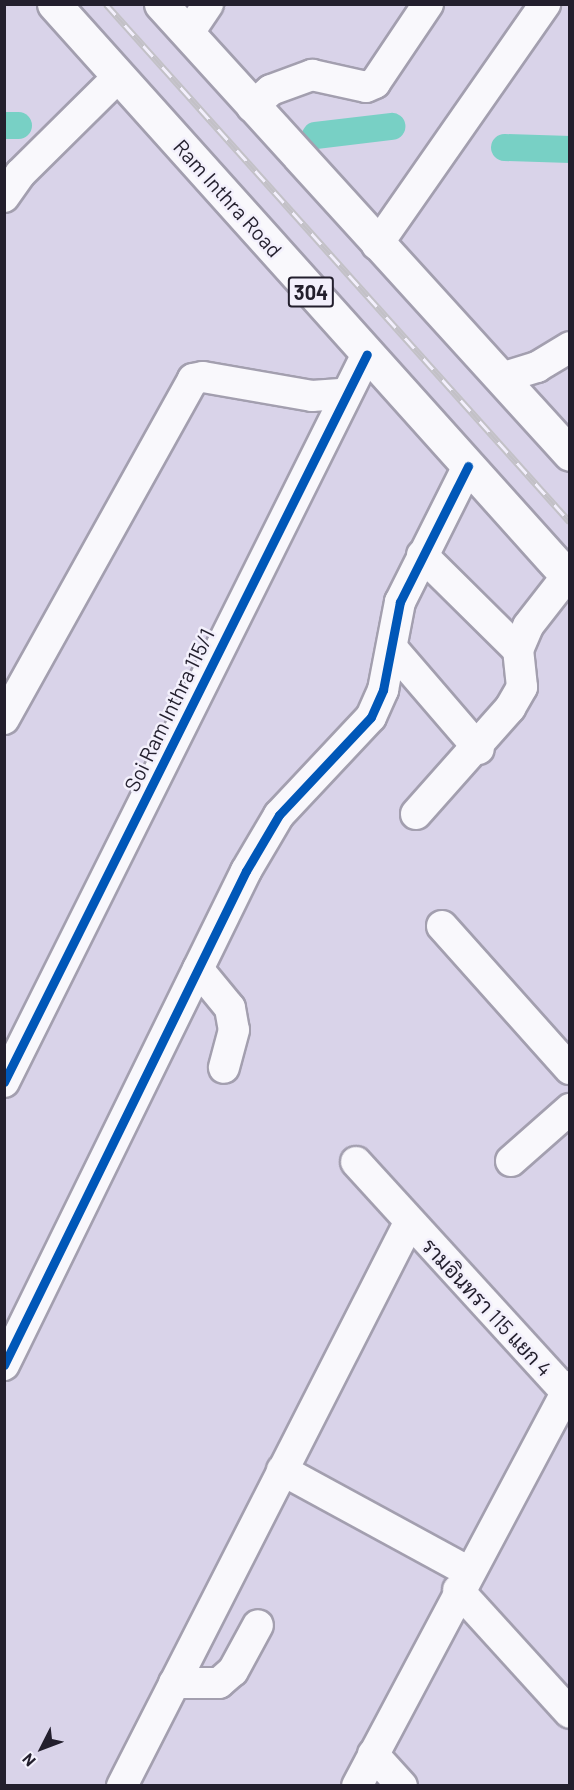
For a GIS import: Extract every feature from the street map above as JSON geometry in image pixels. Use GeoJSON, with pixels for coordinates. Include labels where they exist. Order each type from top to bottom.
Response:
{"type":"FeatureCollection","features":[{"type":"Feature","properties":{"kind":"highway","name":"Ram Inthra Road"},"geometry":{"type":"LineString","coordinates":[[54,4],[568,578]]}},
{"type":"Feature","properties":{"kind":"highway"},"geometry":{"type":"LineString","coordinates":[[161,4],[377,245],[570,454]]}},
{"type":"Feature","properties":{"kind":"street"},"geometry":{"type":"LineString","coordinates":[[188,34],[207,4]]}},
{"type":"Feature","properties":{"kind":"street"},"geometry":{"type":"LineString","coordinates":[[252,107],[271,90],[312,75],[366,87],[375,82],[428,4]]}},
{"type":"Feature","properties":{"kind":"street"},"geometry":{"type":"LineString","coordinates":[[377,245],[545,4]]}},
{"type":"Feature","properties":{"kind":"street"},"geometry":{"type":"LineString","coordinates":[[4,196],[20,174],[119,76]]}},
{"type":"Feature","properties":{"kind":"street","name":"Soi Ram Inthra 115/1"},"geometry":{"type":"LineString","coordinates":[[4,1082],[344,394],[367,354]]}},
{"type":"Feature","properties":{"kind":"street"},"geometry":{"type":"LineString","coordinates":[[501,378],[565,358]]}},
{"type":"Feature","properties":{"kind":"street"},"geometry":{"type":"LineString","coordinates":[[4,719],[194,379],[312,396],[344,394]]}},
{"type":"Feature","properties":{"kind":"street"},"geometry":{"type":"LineString","coordinates":[[4,1365],[198,969],[279,816],[371,717],[392,648],[397,611],[422,555],[468,466]]}},
{"type":"Feature","properties":{"kind":"street"},"geometry":{"type":"LineString","coordinates":[[422,555],[518,650]]}},
{"type":"Feature","properties":{"kind":"street"},"geometry":{"type":"LineString","coordinates":[[416,814],[479,749],[522,687],[518,650],[528,626],[568,578]]}},
{"type":"Feature","properties":{"kind":"street"},"geometry":{"type":"LineString","coordinates":[[392,648],[479,749]]}},
{"type":"Feature","properties":{"kind":"street"},"geometry":{"type":"LineString","coordinates":[[442,926],[570,1069]]}},
{"type":"Feature","properties":{"kind":"street"},"geometry":{"type":"LineString","coordinates":[[198,969],[230,1008],[234,1030],[224,1068]]}},
{"type":"Feature","properties":{"kind":"street"},"geometry":{"type":"LineString","coordinates":[[512,1161],[570,1109]]}},
{"type":"Feature","properties":{"kind":"street","name":"รามอินทรา 115 แยก 4"},"geometry":{"type":"LineString","coordinates":[[356,1162],[409,1223],[568,1391]]}},
{"type":"Feature","properties":{"kind":"street"},"geometry":{"type":"LineString","coordinates":[[122,1785],[409,1223]]}},
{"type":"Feature","properties":{"kind":"street"},"geometry":{"type":"LineString","coordinates":[[357,1785],[463,1580],[568,1391]]}},
{"type":"Feature","properties":{"kind":"street"},"geometry":{"type":"LineString","coordinates":[[282,1470],[463,1580],[570,1713]]}},
{"type":"Feature","properties":{"kind":"street"},"geometry":{"type":"LineString","coordinates":[[174,1683],[219,1683],[233,1671],[258,1625]]}},
{"type":"Feature","properties":{"kind":"street"},"geometry":{"type":"LineString","coordinates":[[373,1754],[402,1785]]}},
{"type":"Feature","properties":{"kind":"waterway"},"geometry":{"type":"LineString","coordinates":[[4,125],[18,125]]}},
{"type":"Feature","properties":{"kind":"waterway"},"geometry":{"type":"LineString","coordinates":[[315,135],[391,126]]}},
{"type":"Feature","properties":{"kind":"waterway"},"geometry":{"type":"LineString","coordinates":[[504,147],[570,149]]}},
{"type":"Feature","properties":{"kind":"railway"},"geometry":{"type":"LineString","coordinates":[[106,4],[570,522]]}},
{"type":"Feature","properties":{"kind":"cycle path"},"geometry":{"type":"LineString","coordinates":[[4,1082],[367,354]]}},
{"type":"Feature","properties":{"kind":"cycle path"},"geometry":{"type":"LineString","coordinates":[[4,1365],[246,871],[279,815],[371,717],[383,690],[400,602],[468,466]]}}]}
